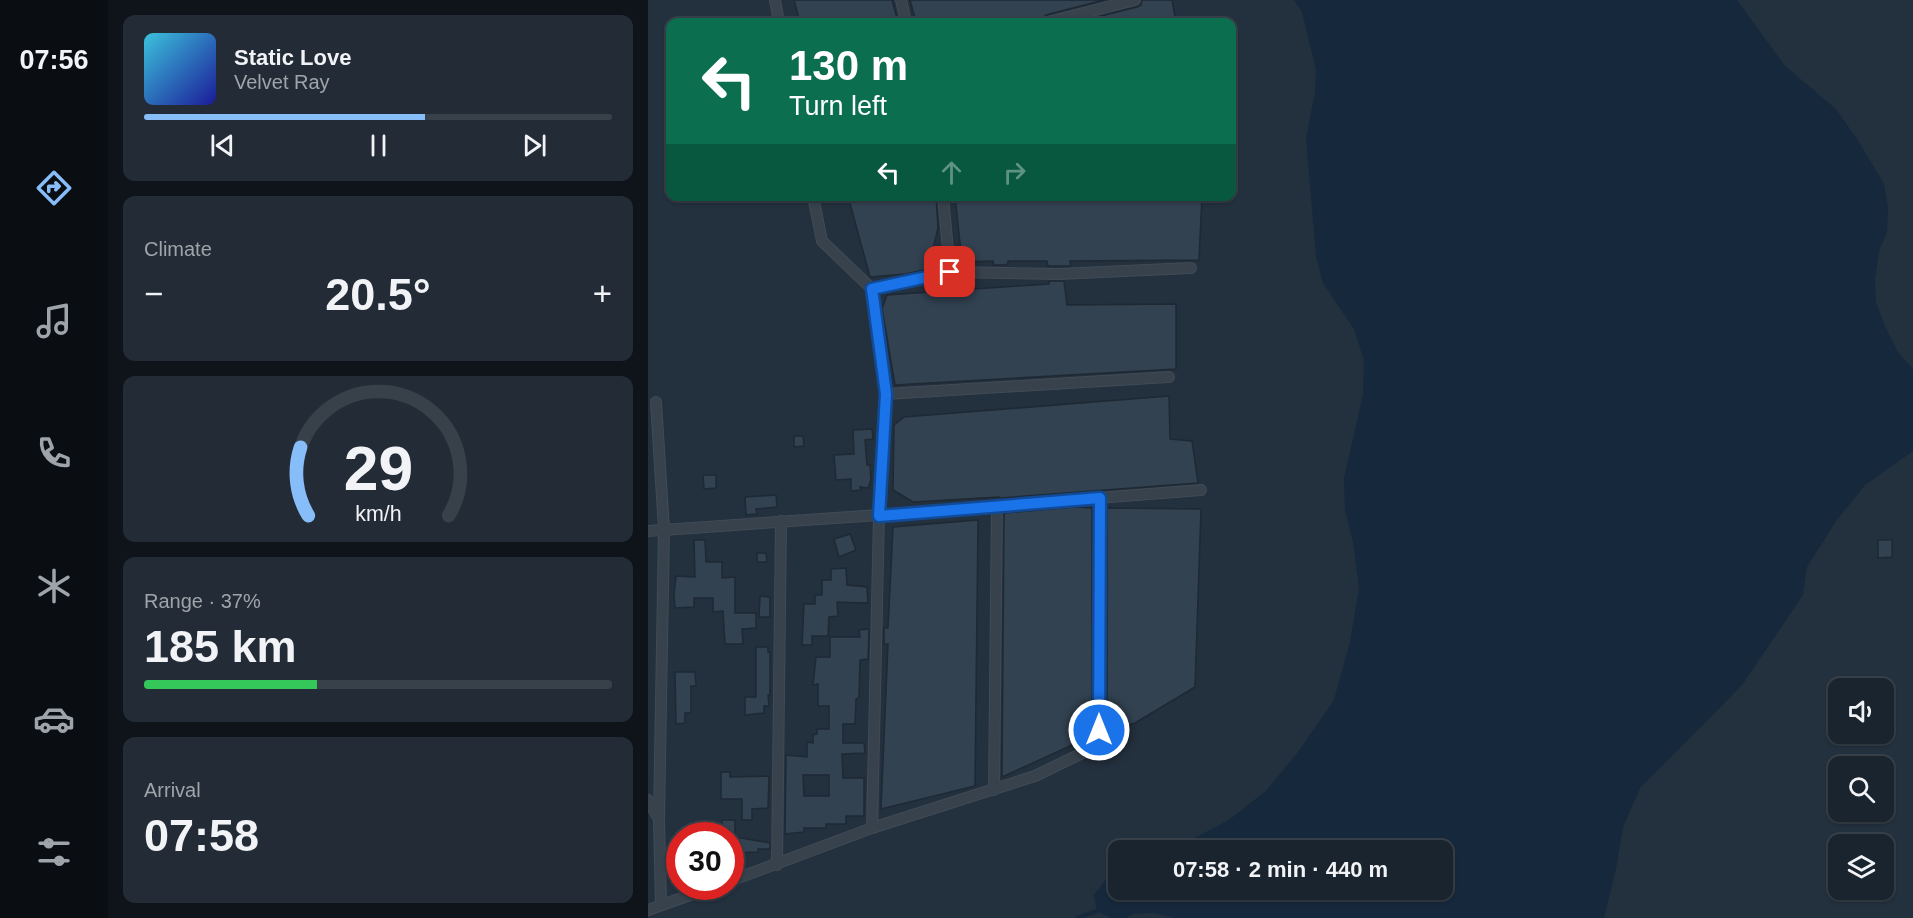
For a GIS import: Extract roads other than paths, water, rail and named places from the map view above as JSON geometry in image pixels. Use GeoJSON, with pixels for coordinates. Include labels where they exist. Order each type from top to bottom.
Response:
{"type":"FeatureCollection","features":[{"type":"Feature","properties":{"kind":"street"},"geometry":{"type":"LineString","coordinates":[[775,0],[778,18]]}},
{"type":"Feature","properties":{"kind":"street"},"geometry":{"type":"LineString","coordinates":[[901,0],[905,18]]}},
{"type":"Feature","properties":{"kind":"street"},"geometry":{"type":"LineString","coordinates":[[1064,18],[1135,0]]}},
{"type":"Feature","properties":{"kind":"street"},"geometry":{"type":"LineString","coordinates":[[814,201],[822,241],[872,289],[886,394],[879,516],[872,828]]}},
{"type":"Feature","properties":{"kind":"street"},"geometry":{"type":"LineString","coordinates":[[943,201],[950,272]]}},
{"type":"Feature","properties":{"kind":"street"},"geometry":{"type":"LineString","coordinates":[[872,289],[950,272],[1059,274],[1191,268]]}},
{"type":"Feature","properties":{"kind":"street"},"geometry":{"type":"LineString","coordinates":[[886,394],[1168,377]]}},
{"type":"Feature","properties":{"kind":"street"},"geometry":{"type":"LineString","coordinates":[[656,402],[663,530],[659,819],[661,905]]}},
{"type":"Feature","properties":{"kind":"street"},"geometry":{"type":"LineString","coordinates":[[648,531],[879,516],[1201,490]]}},
{"type":"Feature","properties":{"kind":"street"},"geometry":{"type":"LineString","coordinates":[[744,876],[872,828],[1035,776],[1099,745],[1100,498]]}},
{"type":"Feature","properties":{"kind":"street"},"geometry":{"type":"LineString","coordinates":[[994,790],[997,505]]}},
{"type":"Feature","properties":{"kind":"street"},"geometry":{"type":"LineString","coordinates":[[777,865],[781,521]]}},
{"type":"Feature","properties":{"kind":"street"},"geometry":{"type":"LineString","coordinates":[[648,800],[659,819]]}},
{"type":"Feature","properties":{"kind":"street"},"geometry":{"type":"LineString","coordinates":[[648,910],[675,900]]}},
{"type":"Feature","properties":{"kind":"water"},"geometry":{"type":"Polygon","coordinates":[[[1294,0],[1737,0],[1785,66],[1836,109],[1884,184],[1888,208],[1887,232],[1879,251],[1875,280],[1876,302],[1898,352],[1913,369],[1913,451],[1865,485],[1836,521],[1807,567],[1803,595],[1742,685],[1640,788],[1623,827],[1604,918],[1174,918],[1154,913],[1111,918],[1097,911],[1094,895],[1108,877],[1108,900],[1453,900],[1453,840],[1191,840],[1229,820],[1267,790],[1298,752],[1334,700],[1350,642],[1359,588],[1353,542],[1345,510],[1344,478],[1363,395],[1364,360],[1354,329],[1323,283],[1316,256],[1306,138],[1315,93],[1316,69],[1302,12],[1294,0]]]}},
{"type":"Feature","properties":{"kind":"waterway"},"geometry":{"type":"LineString","coordinates":[[1077,918],[1101,908]]}}]}
